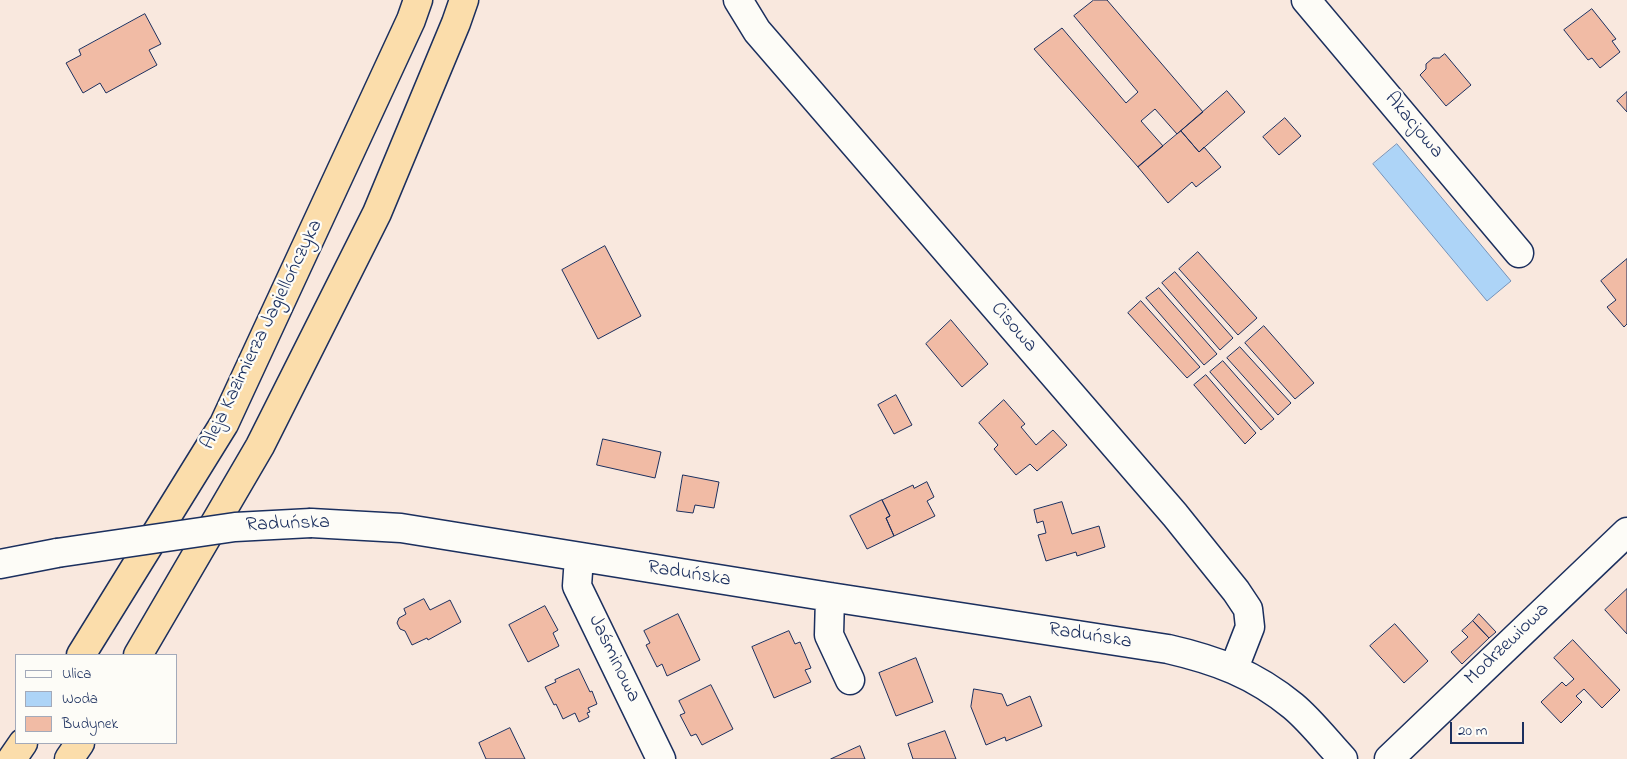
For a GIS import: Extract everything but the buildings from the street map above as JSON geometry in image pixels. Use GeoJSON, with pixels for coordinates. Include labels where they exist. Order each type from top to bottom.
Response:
{"type":"FeatureCollection","features":[{"type":"Feature","properties":{"kind":"highway","name":"Aleja Kazimierza Jagiellończyka"},"geometry":{"type":"LineString","coordinates":[[82,654],[224,424],[411,20],[418,0]]}},
{"type":"Feature","properties":{"kind":"highway"},"geometry":{"type":"LineString","coordinates":[[139,654],[260,446],[377,213],[464,0]]}},
{"type":"Feature","properties":{"kind":"highway"},"geometry":{"type":"LineString","coordinates":[[12,759],[22,744]]}},
{"type":"Feature","properties":{"kind":"highway"},"geometry":{"type":"LineString","coordinates":[[68,759],[79,744]]}},
{"type":"Feature","properties":{"kind":"street","name":"Cisowa"},"geometry":{"type":"LineString","coordinates":[[738,0],[758,30],[1175,515],[1236,591],[1248,609],[1250,627],[1234,668]]}},
{"type":"Feature","properties":{"kind":"street","name":"Akacjowa"},"geometry":{"type":"LineString","coordinates":[[1306,0],[1519,253]]}},
{"type":"Feature","properties":{"kind":"street","name":"Raduńska"},"geometry":{"type":"LineString","coordinates":[[0,564],[57,553],[236,527],[311,523],[400,528],[1168,649],[1234,668],[1272,690],[1294,707],[1343,759]]}},
{"type":"Feature","properties":{"kind":"street","name":"Modrzewiowa"},"geometry":{"type":"LineString","coordinates":[[1389,759],[1627,532]]}},
{"type":"Feature","properties":{"kind":"street","name":"Jaśminowa"},"geometry":{"type":"LineString","coordinates":[[579,557],[577,586],[661,759]]}},
{"type":"Feature","properties":{"kind":"street"},"geometry":{"type":"LineString","coordinates":[[830,597],[829,635],[850,680]]}},
{"type":"Feature","properties":{"kind":"water"},"geometry":{"type":"Polygon","coordinates":[[[1397,144],[1511,281],[1487,301],[1373,164],[1397,144]]]}}]}
